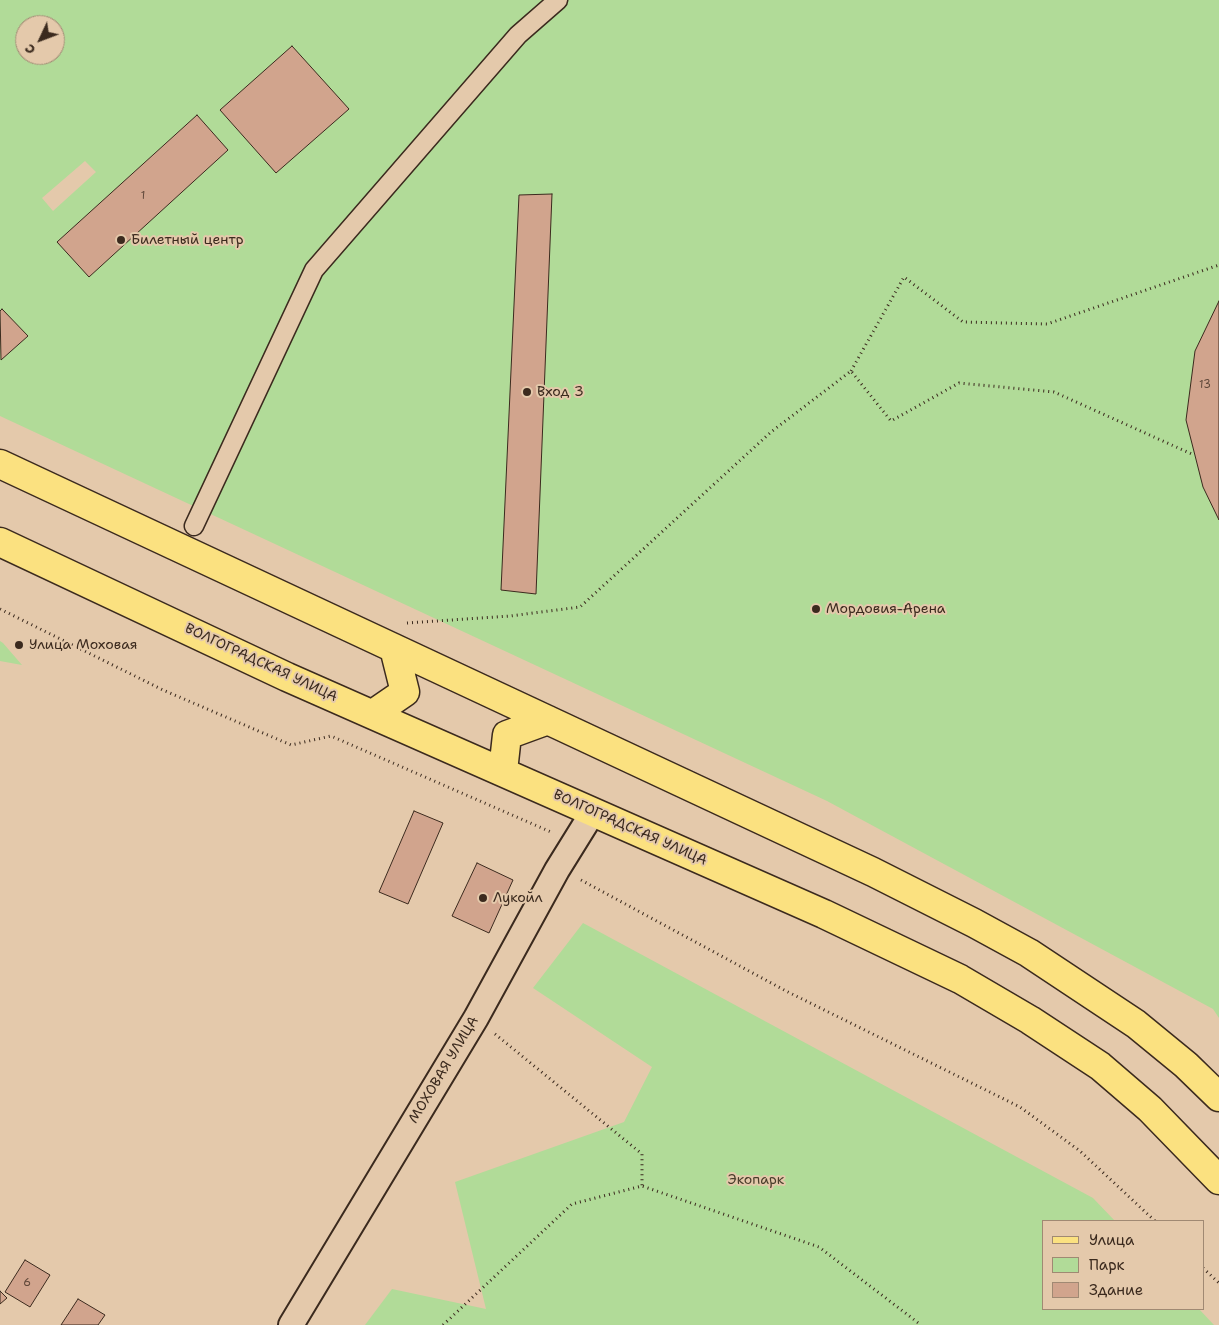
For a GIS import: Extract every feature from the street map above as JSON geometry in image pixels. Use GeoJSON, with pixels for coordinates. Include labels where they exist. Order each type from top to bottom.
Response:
{"type":"FeatureCollection","features":[{"type":"Feature","properties":{"kind":"main road"},"geometry":{"type":"LineString","coordinates":[[0,464],[396,636],[548,720],[873,872],[1029,953],[1136,1024],[1186,1065],[1219,1097]]}},
{"type":"Feature","properties":{"kind":"main road","name":"ВОЛГОГРАДСКАЯ УЛИЦА"},"geometry":{"type":"LineString","coordinates":[[0,542],[288,677],[824,914],[960,979],[1030,1020],[1100,1066],[1150,1109],[1219,1180]]}},
{"type":"Feature","properties":{"kind":"main road"},"geometry":{"type":"LineString","coordinates":[[373,714],[405,692],[396,636]]}},
{"type":"Feature","properties":{"kind":"main road"},"geometry":{"type":"LineString","coordinates":[[503,772],[507,735],[548,720]]}},
{"type":"Feature","properties":{"kind":"street"},"geometry":{"type":"LineString","coordinates":[[194,526],[314,270],[518,36],[558,0]]}},
{"type":"Feature","properties":{"kind":"street","name":"МОХОВАЯ УЛИЦА"},"geometry":{"type":"LineString","coordinates":[[291,1325],[476,1018],[566,855],[592,812]]}},
{"type":"Feature","properties":{"kind":"path"},"geometry":{"type":"LineString","coordinates":[[396,636],[510,616],[580,607],[771,432],[851,371],[904,277],[963,322],[1047,324],[1219,265]]}},
{"type":"Feature","properties":{"kind":"path"},"geometry":{"type":"LineString","coordinates":[[851,371],[891,421],[959,383],[1054,392],[1194,455]]}},
{"type":"Feature","properties":{"kind":"path"},"geometry":{"type":"LineString","coordinates":[[0,609],[163,690],[290,745],[331,736],[553,833],[579,879],[786,991],[1020,1107],[1080,1151],[1154,1220]]}},
{"type":"Feature","properties":{"kind":"path"},"geometry":{"type":"LineString","coordinates":[[476,1018],[642,1154],[642,1186]]}},
{"type":"Feature","properties":{"kind":"path"},"geometry":{"type":"LineString","coordinates":[[443,1325],[572,1204],[642,1186],[819,1247],[921,1325]]}},
{"type":"Feature","properties":{"kind":"path"},"geometry":{"type":"LineString","coordinates":[[1204,1269],[1219,1283]]}},
{"type":"Feature","properties":{"kind":"green space","name":"Мордовия-Арена"},"geometry":{"type":"Polygon","coordinates":[[[0,0],[1219,0],[1219,1018],[1213,1009],[827,801],[0,416],[0,0]],[[85,161],[42,198],[53,211],[96,172],[85,161]]]}},
{"type":"Feature","properties":{"kind":"green space"},"geometry":{"type":"Polygon","coordinates":[[[0,641],[3,643],[22,665],[0,661],[0,641]]]}},
{"type":"Feature","properties":{"kind":"green space","name":"Экопарк"},"geometry":{"type":"Polygon","coordinates":[[[583,923],[1093,1198],[1114,1220],[1042,1220],[1042,1310],[1200,1310],[1214,1325],[365,1325],[392,1289],[486,1309],[455,1182],[624,1122],[652,1067],[533,988],[583,923]]]}},
{"type":"Feature","properties":{"kind":"building"},"geometry":{"type":"Polygon","coordinates":[[[292,46],[349,109],[276,173],[220,110],[292,46]]]}},
{"type":"Feature","properties":{"kind":"building"},"geometry":{"type":"Polygon","coordinates":[[[197,115],[228,150],[89,277],[57,242],[197,115]]]}},
{"type":"Feature","properties":{"kind":"building","name":"Вход 3"},"geometry":{"type":"Polygon","coordinates":[[[552,194],[536,594],[501,590],[519,195],[552,194]]]}},
{"type":"Feature","properties":{"kind":"building"},"geometry":{"type":"Polygon","coordinates":[[[1219,301],[1219,520],[1203,487],[1186,420],[1195,351],[1219,301]]]}},
{"type":"Feature","properties":{"kind":"building"},"geometry":{"type":"Polygon","coordinates":[[[2,309],[28,336],[1,360],[0,311],[2,309]]]}},
{"type":"Feature","properties":{"kind":"building"},"geometry":{"type":"Polygon","coordinates":[[[414,811],[443,823],[408,904],[379,892],[414,811]]]}},
{"type":"Feature","properties":{"kind":"building"},"geometry":{"type":"Polygon","coordinates":[[[477,863],[513,880],[489,933],[452,916],[477,863]]]}},
{"type":"Feature","properties":{"kind":"building"},"geometry":{"type":"Polygon","coordinates":[[[25,1260],[50,1275],[30,1307],[5,1292],[25,1260]]]}},
{"type":"Feature","properties":{"kind":"building"},"geometry":{"type":"Polygon","coordinates":[[[0,1291],[7,1298],[0,1304],[0,1291]]]}},
{"type":"Feature","properties":{"kind":"building"},"geometry":{"type":"Polygon","coordinates":[[[78,1299],[105,1315],[98,1325],[61,1325],[78,1299]]]}},
{"type":"Feature","properties":{"kind":"place","name":"Билетный центр"},"geometry":{"type":"Point","coordinates":[121,240]}},
{"type":"Feature","properties":{"kind":"place","name":"Вход 3"},"geometry":{"type":"Point","coordinates":[527,392]}},
{"type":"Feature","properties":{"kind":"place","name":"Мордовия-Арена"},"geometry":{"type":"Point","coordinates":[816,609]}},
{"type":"Feature","properties":{"kind":"place","name":"Улица Моховая"},"geometry":{"type":"Point","coordinates":[19,645]}},
{"type":"Feature","properties":{"kind":"place","name":"Лукойл"},"geometry":{"type":"Point","coordinates":[483,898]}}]}
